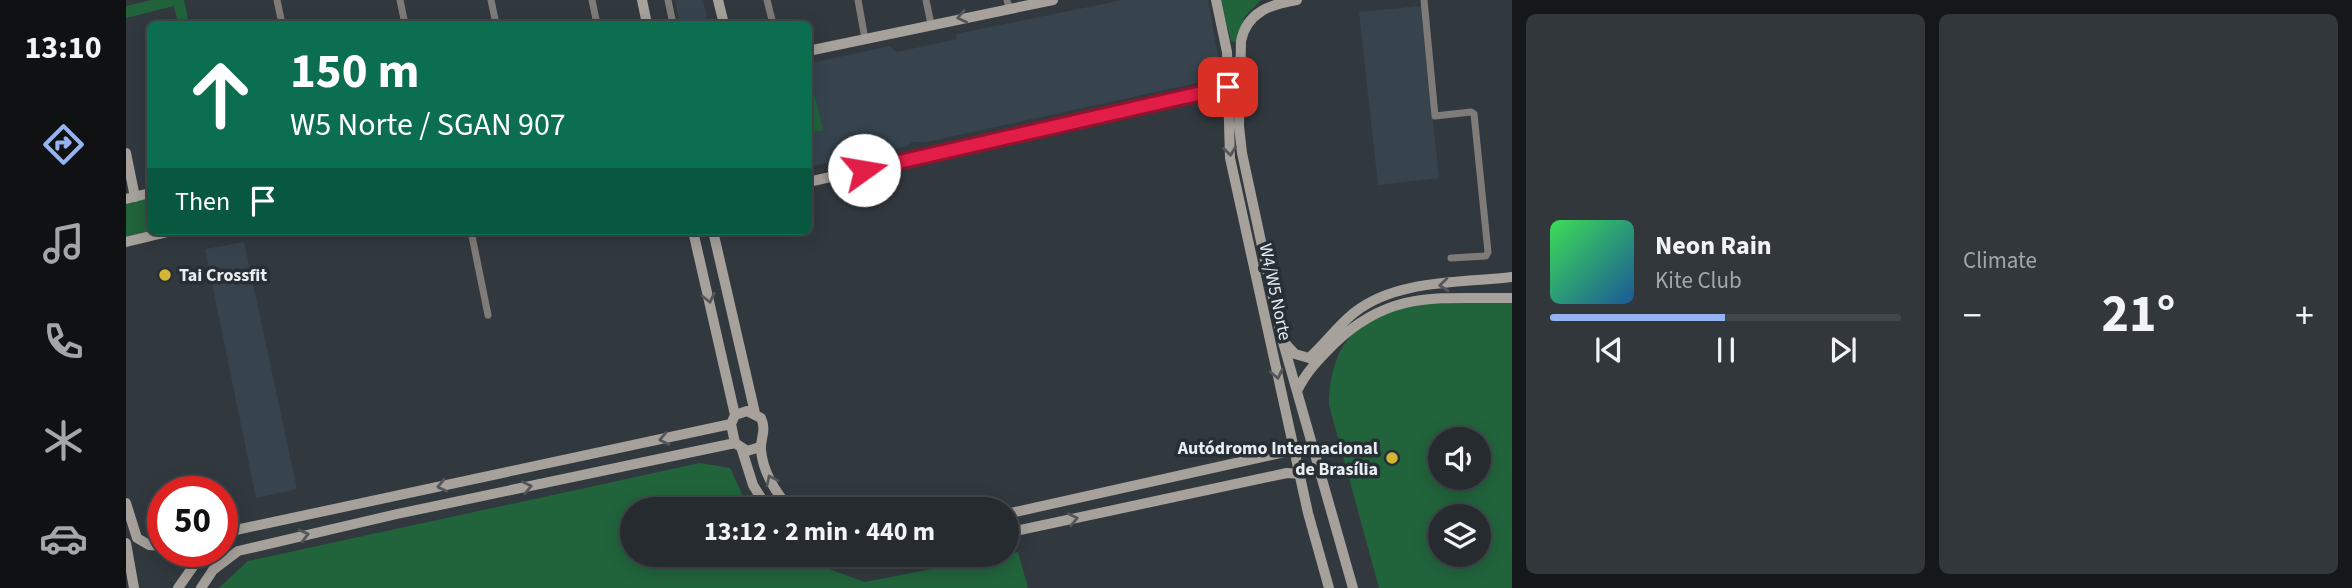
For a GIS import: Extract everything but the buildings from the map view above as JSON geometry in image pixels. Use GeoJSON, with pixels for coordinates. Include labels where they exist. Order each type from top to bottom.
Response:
{"type":"FeatureCollection","features":[{"type":"Feature","properties":{"kind":"street"},"geometry":{"type":"LineString","coordinates":[[277,0],[281,21]]}},
{"type":"Feature","properties":{"kind":"street"},"geometry":{"type":"LineString","coordinates":[[400,0],[404,21]]}},
{"type":"Feature","properties":{"kind":"street"},"geometry":{"type":"LineString","coordinates":[[491,0],[495,21]]}},
{"type":"Feature","properties":{"kind":"street"},"geometry":{"type":"LineString","coordinates":[[592,0],[596,21]]}},
{"type":"Feature","properties":{"kind":"street"},"geometry":{"type":"LineString","coordinates":[[642,0],[647,21]]}},
{"type":"Feature","properties":{"kind":"street"},"geometry":{"type":"LineString","coordinates":[[668,0],[672,21]]}},
{"type":"Feature","properties":{"kind":"street"},"geometry":{"type":"LineString","coordinates":[[718,0],[723,21]]}},
{"type":"Feature","properties":{"kind":"street"},"geometry":{"type":"LineString","coordinates":[[767,0],[772,21]]}},
{"type":"Feature","properties":{"kind":"street"},"geometry":{"type":"LineString","coordinates":[[858,0],[865,39]]}},
{"type":"Feature","properties":{"kind":"street"},"geometry":{"type":"LineString","coordinates":[[926,0],[931,23]]}},
{"type":"Feature","properties":{"kind":"street"},"geometry":{"type":"LineString","coordinates":[[812,50],[1008,4],[1054,0]]}},
{"type":"Feature","properties":{"kind":"street","name":"W4/W5 Norte"},"geometry":{"type":"LineString","coordinates":[[1216,0],[1223,34],[1228,87],[1230,158],[1308,513],[1329,588]]}},
{"type":"Feature","properties":{"kind":"street"},"geometry":{"type":"LineString","coordinates":[[1223,34],[1234,45],[1241,41],[1245,28],[1269,0]]}},
{"type":"Feature","properties":{"kind":"street"},"geometry":{"type":"LineString","coordinates":[[1255,15],[1278,3],[1297,0]]}},
{"type":"Feature","properties":{"kind":"street"},"geometry":{"type":"LineString","coordinates":[[1424,0],[1436,116],[1471,112],[1474,114],[1488,252],[1486,256],[1451,258]]}},
{"type":"Feature","properties":{"kind":"street","name":"W4/W5 Norte"},"geometry":{"type":"LineString","coordinates":[[1241,41],[1242,153],[1282,340],[1353,588]]}},
{"type":"Feature","properties":{"kind":"street"},"geometry":{"type":"LineString","coordinates":[[812,181],[1228,87],[1241,71]]}},
{"type":"Feature","properties":{"kind":"street"},"geometry":{"type":"LineString","coordinates":[[126,153],[130,198],[147,194]]}},
{"type":"Feature","properties":{"kind":"street"},"geometry":{"type":"LineString","coordinates":[[127,241],[154,235]]}},
{"type":"Feature","properties":{"kind":"street"},"geometry":{"type":"LineString","coordinates":[[472,235],[488,316]]}},
{"type":"Feature","properties":{"kind":"street"},"geometry":{"type":"LineString","coordinates":[[695,235],[739,447],[753,485],[760,497]]}},
{"type":"Feature","properties":{"kind":"street"},"geometry":{"type":"LineString","coordinates":[[714,235],[755,412],[764,427],[761,447],[771,481],[782,497]]}},
{"type":"Feature","properties":{"kind":"street"},"geometry":{"type":"LineString","coordinates":[[1282,340],[1295,354],[1309,358],[1355,312],[1384,296],[1414,288],[1512,278]]}},
{"type":"Feature","properties":{"kind":"street"},"geometry":{"type":"LineString","coordinates":[[1297,391],[1309,370],[1355,325],[1371,314],[1397,303],[1415,300],[1512,298]]}},
{"type":"Feature","properties":{"kind":"street"},"geometry":{"type":"LineString","coordinates":[[1285,413],[1296,419],[1302,409]]}},
{"type":"Feature","properties":{"kind":"street"},"geometry":{"type":"LineString","coordinates":[[238,531],[733,420],[747,411],[755,412]]}},
{"type":"Feature","properties":{"kind":"street"},"geometry":{"type":"LineString","coordinates":[[201,588],[213,569],[238,551],[397,514],[739,447],[751,451],[761,447]]}},
{"type":"Feature","properties":{"kind":"street"},"geometry":{"type":"LineString","coordinates":[[1019,511],[1294,450],[1313,451]]}},
{"type":"Feature","properties":{"kind":"street"},"geometry":{"type":"LineString","coordinates":[[1019,530],[1287,473],[1300,474]]}},
{"type":"Feature","properties":{"kind":"street"},"geometry":{"type":"LineString","coordinates":[[1144,503],[1138,494],[1141,489],[1182,477]]}},
{"type":"Feature","properties":{"kind":"street"},"geometry":{"type":"LineString","coordinates":[[1095,514],[1128,502],[1129,494],[1124,489]]}},
{"type":"Feature","properties":{"kind":"street"},"geometry":{"type":"LineString","coordinates":[[419,491],[414,503],[425,509]]}},
{"type":"Feature","properties":{"kind":"street"},"geometry":{"type":"LineString","coordinates":[[397,495],[403,499],[404,505],[397,514]]}},
{"type":"Feature","properties":{"kind":"street"},"geometry":{"type":"LineString","coordinates":[[1308,513],[1318,502],[1329,509]]}},
{"type":"Feature","properties":{"kind":"street"},"geometry":{"type":"LineString","coordinates":[[126,503],[137,538],[147,544]]}},
{"type":"Feature","properties":{"kind":"street"},"geometry":{"type":"LineString","coordinates":[[126,543],[134,588]]}},
{"type":"Feature","properties":{"kind":"street"},"geometry":{"type":"LineString","coordinates":[[178,588],[193,567]]}},
{"type":"Feature","properties":{"kind":"shaded area"},"geometry":{"type":"Polygon","coordinates":[[[675,0],[703,0],[708,21],[679,21],[675,0]]]}},
{"type":"Feature","properties":{"kind":"shaded area"},"geometry":{"type":"Polygon","coordinates":[[[1123,0],[1208,0],[1221,74],[1215,79],[926,142],[912,142],[908,146],[812,166],[812,63],[889,46],[897,52],[957,39],[956,34],[1123,0]]]}},
{"type":"Feature","properties":{"kind":"shaded area"},"geometry":{"type":"Polygon","coordinates":[[[1421,6],[1439,178],[1378,185],[1359,12],[1421,6]]]}},
{"type":"Feature","properties":{"kind":"shaded area"},"geometry":{"type":"Polygon","coordinates":[[[244,242],[297,489],[256,498],[205,249],[244,242]]]}},
{"type":"Feature","properties":{"kind":"green space"},"geometry":{"type":"Polygon","coordinates":[[[152,0],[184,0],[188,21],[177,21],[174,6],[126,18],[126,6],[152,0]]]}},
{"type":"Feature","properties":{"kind":"green space"},"geometry":{"type":"Polygon","coordinates":[[[1220,0],[1261,0],[1245,16],[1236,43],[1231,41],[1220,0]]]}},
{"type":"Feature","properties":{"kind":"green space"},"geometry":{"type":"Polygon","coordinates":[[[812,84],[823,130],[812,132],[812,84]]]}},
{"type":"Feature","properties":{"kind":"green space"},"geometry":{"type":"Polygon","coordinates":[[[147,199],[147,232],[126,237],[126,204],[147,199]]]}},
{"type":"Feature","properties":{"kind":"green space","name":"Autódromo Internacional de Brasília"},"geometry":{"type":"Polygon","coordinates":[[[1427,302],[1512,303],[1512,588],[1379,588],[1329,405],[1336,361],[1344,345],[1368,322],[1385,314],[1427,302]]]}},
{"type":"Feature","properties":{"kind":"green space"},"geometry":{"type":"Polygon","coordinates":[[[700,463],[730,468],[743,497],[620,497],[620,567],[823,567],[865,582],[942,567],[1019,567],[1019,556],[1028,588],[219,588],[248,561],[700,463]]]}},
{"type":"Feature","properties":{"kind":"place","name":"Tai Crossfit"},"geometry":{"type":"Point","coordinates":[165,275]}},
{"type":"Feature","properties":{"kind":"place","name":"Autódromo Internacional de Brasília"},"geometry":{"type":"Point","coordinates":[1392,458]}},
{"type":"Feature","properties":{"kind":"route"},"geometry":{"type":"LineString","coordinates":[[864,170],[1228,87]]}}]}
